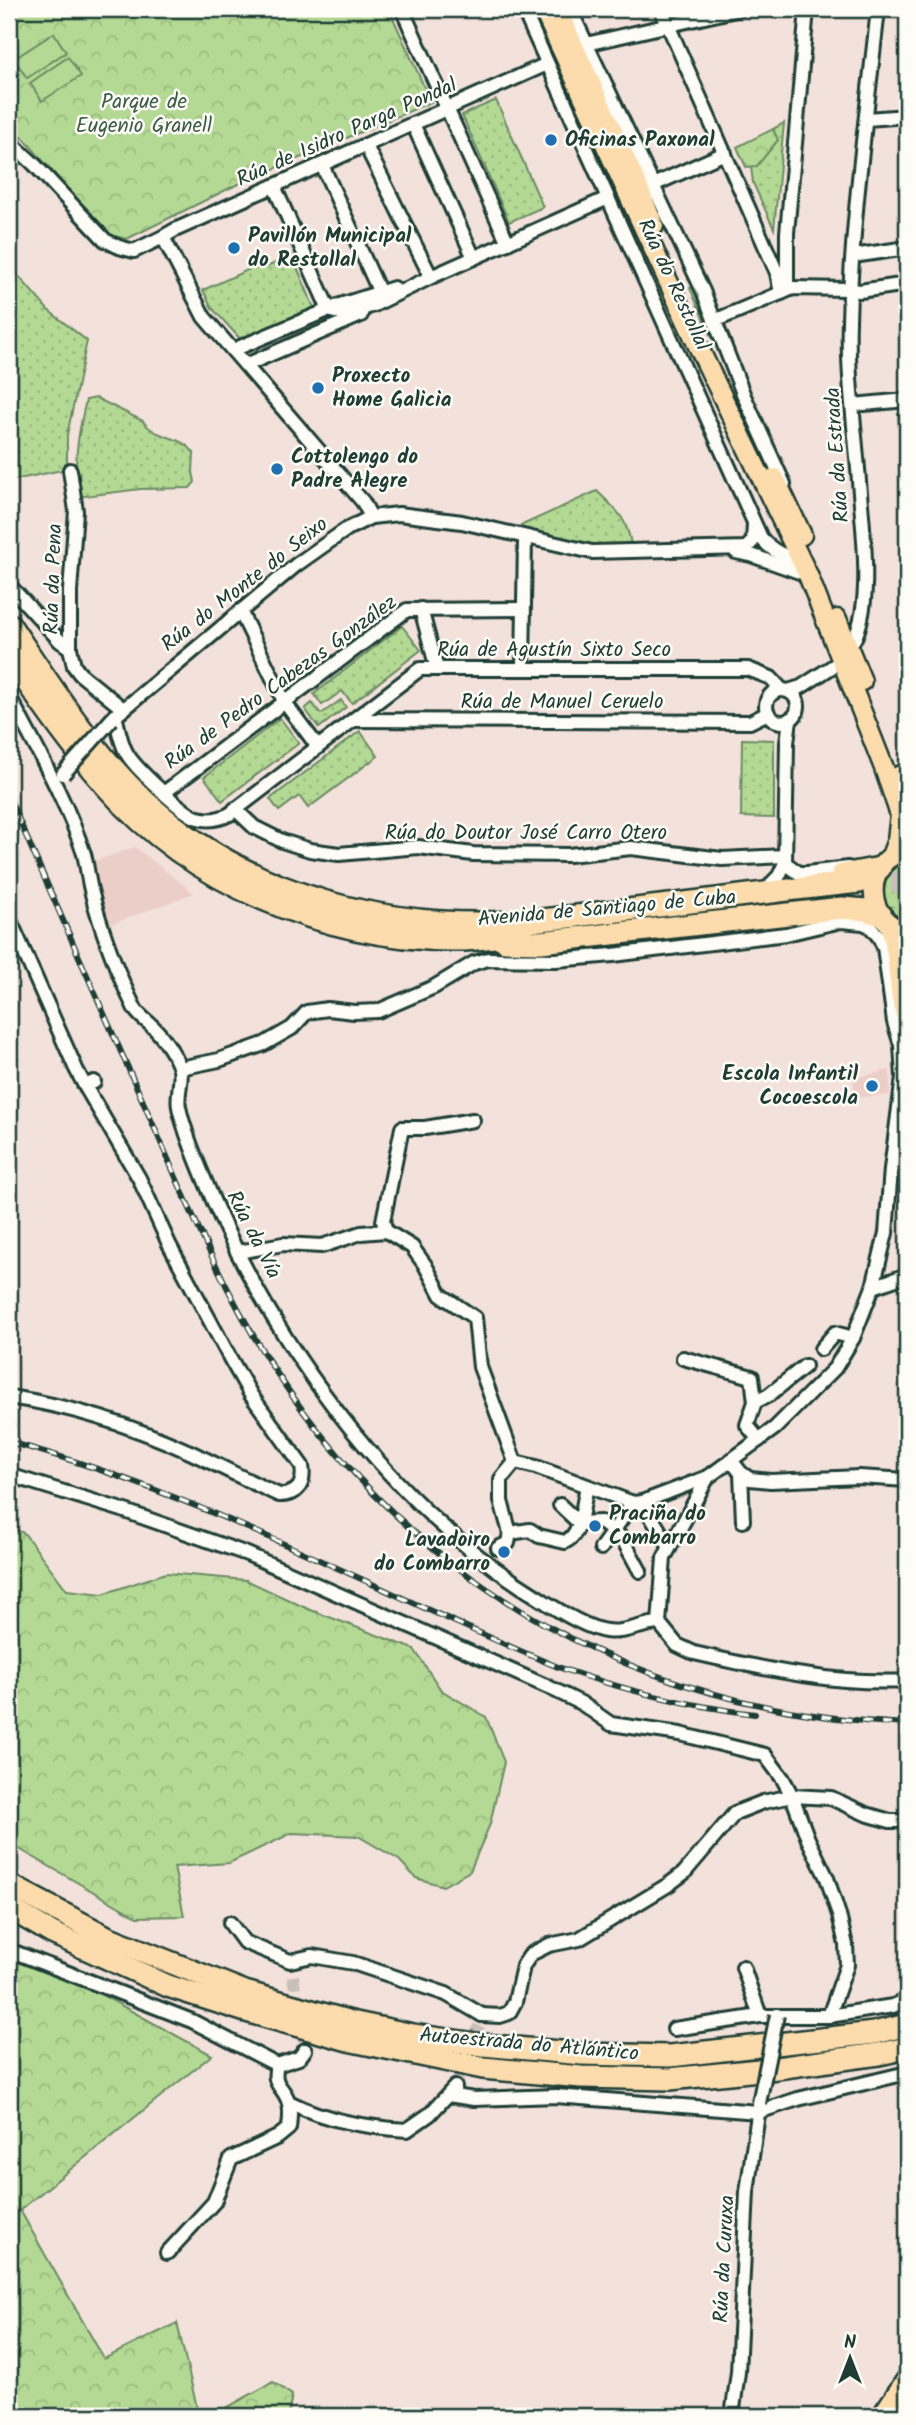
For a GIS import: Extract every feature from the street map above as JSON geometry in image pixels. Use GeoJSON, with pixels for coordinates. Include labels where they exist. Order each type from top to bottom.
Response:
{"type":"FeatureCollection","features":[{"type":"Feature","properties":{"kind":"highway","name":"Avenida de Santiago de Cuba"},"geometry":{"type":"LineString","coordinates":[[9,624],[48,698],[107,787],[173,846],[208,870],[253,894],[304,915],[388,936],[454,940],[860,888],[540,920],[479,922],[389,918],[311,899],[262,880],[184,832],[149,804],[120,775],[48,698],[9,655]]}},
{"type":"Feature","properties":{"kind":"highway"},"geometry":{"type":"LineString","coordinates":[[479,922],[538,911],[851,874],[891,859]]}},
{"type":"Feature","properties":{"kind":"highway"},"geometry":{"type":"LineString","coordinates":[[454,940],[541,942],[842,908],[866,909],[878,920]]}},
{"type":"Feature","properties":{"kind":"highway","name":"Autoestrada do Atlántico"},"geometry":{"type":"LineString","coordinates":[[9,1885],[107,1937],[245,1992],[351,2022],[413,2035],[483,2045],[582,2054],[670,2056],[874,2033],[907,2025]]}},
{"type":"Feature","properties":{"kind":"highway","name":"Autoestrada do Atlántico"},"geometry":{"type":"LineString","coordinates":[[9,1908],[51,1933],[168,1986],[348,2040],[483,2068],[581,2077],[670,2079],[769,2069],[907,2048]]}},
{"type":"Feature","properties":{"kind":"main road","name":"Rúa do Restollal"},"geometry":{"type":"LineString","coordinates":[[543,9],[680,307],[805,568]]}},
{"type":"Feature","properties":{"kind":"main road","name":"Rúa do Restollal"},"geometry":{"type":"LineString","coordinates":[[557,9],[618,142],[642,183],[654,227],[706,340],[792,511],[845,654]]}},
{"type":"Feature","properties":{"kind":"main road"},"geometry":{"type":"LineString","coordinates":[[805,568],[905,781],[907,802]]}},
{"type":"Feature","properties":{"kind":"main road"},"geometry":{"type":"LineString","coordinates":[[845,654],[900,815],[891,859],[873,891],[878,920],[897,947],[899,985],[907,1020]]}},
{"type":"Feature","properties":{"kind":"main road"},"geometry":{"type":"LineString","coordinates":[[878,920],[907,931]]}},
{"type":"Feature","properties":{"kind":"main road"},"geometry":{"type":"LineString","coordinates":[[907,962],[907,992]]}},
{"type":"Feature","properties":{"kind":"main road"},"geometry":{"type":"LineString","coordinates":[[881,2416],[906,2386]]}},
{"type":"Feature","properties":{"kind":"main road"},"geometry":{"type":"LineString","coordinates":[[896,2416],[906,2386]]}},
{"type":"Feature","properties":{"kind":"street"},"geometry":{"type":"LineString","coordinates":[[402,9],[508,243]]}},
{"type":"Feature","properties":{"kind":"street","name":"Rúa do Restollal"},"geometry":{"type":"LineString","coordinates":[[523,9],[761,538],[769,547],[805,568]]}},
{"type":"Feature","properties":{"kind":"street","name":"Rúa do Restollal"},"geometry":{"type":"LineString","coordinates":[[570,9],[638,156],[642,183],[692,285]]}},
{"type":"Feature","properties":{"kind":"street"},"geometry":{"type":"LineString","coordinates":[[661,9],[784,292]]}},
{"type":"Feature","properties":{"kind":"street"},"geometry":{"type":"LineString","coordinates":[[586,44],[740,9]]}},
{"type":"Feature","properties":{"kind":"street"},"geometry":{"type":"LineString","coordinates":[[784,292],[784,238],[807,9]]}},
{"type":"Feature","properties":{"kind":"street","name":"Rúa da Estrada"},"geometry":{"type":"LineString","coordinates":[[845,654],[856,638],[865,579],[848,344],[850,289],[878,9]]}},
{"type":"Feature","properties":{"kind":"street","name":"Rúa de Isidro Parga Pondal"},"geometry":{"type":"LineString","coordinates":[[9,141],[26,155],[110,243],[134,251],[547,64]]}},
{"type":"Feature","properties":{"kind":"street"},"geometry":{"type":"LineString","coordinates":[[867,120],[907,116]]}},
{"type":"Feature","properties":{"kind":"street"},"geometry":{"type":"LineString","coordinates":[[413,124],[474,258]]}},
{"type":"Feature","properties":{"kind":"street","name":"Rúa do Restollal"},"geometry":{"type":"LineString","coordinates":[[618,142],[638,156],[642,183],[703,291],[744,396],[782,479],[792,511]]}},
{"type":"Feature","properties":{"kind":"street"},"geometry":{"type":"LineString","coordinates":[[366,146],[430,277]]}},
{"type":"Feature","properties":{"kind":"street"},"geometry":{"type":"LineString","coordinates":[[642,183],[724,153]]}},
{"type":"Feature","properties":{"kind":"street"},"geometry":{"type":"LineString","coordinates":[[322,165],[380,293]]}},
{"type":"Feature","properties":{"kind":"street"},"geometry":{"type":"LineString","coordinates":[[274,186],[329,310],[335,312],[353,312],[374,305],[430,277],[608,198]]}},
{"type":"Feature","properties":{"kind":"street","name":"Rúa do Restollal"},"geometry":{"type":"LineString","coordinates":[[654,208],[654,227]]}},
{"type":"Feature","properties":{"kind":"street"},"geometry":{"type":"LineString","coordinates":[[163,237],[204,317],[363,502],[372,517]]}},
{"type":"Feature","properties":{"kind":"street"},"geometry":{"type":"LineString","coordinates":[[761,238],[771,244],[784,238]]}},
{"type":"Feature","properties":{"kind":"street"},"geometry":{"type":"LineString","coordinates":[[772,262],[784,238]]}},
{"type":"Feature","properties":{"kind":"street"},"geometry":{"type":"LineString","coordinates":[[853,256],[907,248]]}},
{"type":"Feature","properties":{"kind":"street"},"geometry":{"type":"LineString","coordinates":[[233,350],[329,310],[430,277]]}},
{"type":"Feature","properties":{"kind":"street"},"geometry":{"type":"LineString","coordinates":[[714,321],[784,292],[810,288],[860,291],[907,284]]}},
{"type":"Feature","properties":{"kind":"street"},"geometry":{"type":"LineString","coordinates":[[246,365],[368,312],[374,305]]}},
{"type":"Feature","properties":{"kind":"street"},"geometry":{"type":"LineString","coordinates":[[853,405],[907,400]]}},
{"type":"Feature","properties":{"kind":"street","name":"Rúa da Pena"},"geometry":{"type":"LineString","coordinates":[[70,470],[76,511],[70,591],[70,648],[74,666],[116,714]]}},
{"type":"Feature","properties":{"kind":"street","name":"Rúa do Monte do Seixo"},"geometry":{"type":"LineString","coordinates":[[59,779],[116,714],[330,540],[372,517],[412,515],[462,522],[592,552],[750,547],[754,524]]}},
{"type":"Feature","properties":{"kind":"street"},"geometry":{"type":"LineString","coordinates":[[523,669],[525,538]]}},
{"type":"Feature","properties":{"kind":"street","name":"Rúa do Monte do Seixo"},"geometry":{"type":"LineString","coordinates":[[708,550],[751,555],[805,568]]}},
{"type":"Feature","properties":{"kind":"street"},"geometry":{"type":"LineString","coordinates":[[9,585],[70,648]]}},
{"type":"Feature","properties":{"kind":"street","name":"Rúa de Pedro Cabezas González"},"geometry":{"type":"LineString","coordinates":[[421,609],[437,669]]}},
{"type":"Feature","properties":{"kind":"street","name":"Rúa de Pedro Cabezas González"},"geometry":{"type":"LineString","coordinates":[[165,792],[407,610],[523,609]]}},
{"type":"Feature","properties":{"kind":"street"},"geometry":{"type":"LineString","coordinates":[[240,611],[285,703],[318,747]]}},
{"type":"Feature","properties":{"kind":"street"},"geometry":{"type":"LineString","coordinates":[[772,883],[779,876],[785,860],[787,743],[778,717],[766,703],[787,693],[845,654]]}},
{"type":"Feature","properties":{"kind":"street","name":"Rúa de Agustín Sixto Seco"},"geometry":{"type":"LineString","coordinates":[[231,813],[420,669],[748,669],[762,674],[766,680],[787,693]]}},
{"type":"Feature","properties":{"kind":"street"},"geometry":{"type":"LineString","coordinates":[[778,717],[797,711],[787,693]]}},
{"type":"Feature","properties":{"kind":"street"},"geometry":{"type":"LineString","coordinates":[[9,696],[59,779],[84,856],[91,891],[103,928],[137,1013],[164,1039],[163,1051],[180,1068],[219,1060],[264,1044],[292,1028],[307,1012],[328,1009],[378,1011],[434,987],[474,962],[488,959],[556,960],[613,956],[786,934],[841,921],[878,920],[894,1022],[901,1045],[903,1077],[886,1233],[873,1287],[853,1338],[835,1368],[775,1428],[708,1477],[638,1503],[601,1548]]}},
{"type":"Feature","properties":{"kind":"street"},"geometry":{"type":"LineString","coordinates":[[116,714],[127,754],[178,806],[194,817],[208,820],[231,813]]}},
{"type":"Feature","properties":{"kind":"street","name":"Rúa de Manuel Ceruelo"},"geometry":{"type":"LineString","coordinates":[[354,720],[750,722],[778,717]]}},
{"type":"Feature","properties":{"kind":"street","name":"Rúa do Doutor José Carro Otero"},"geometry":{"type":"LineString","coordinates":[[231,813],[282,841],[310,850],[339,854],[418,848],[482,855],[560,855],[631,848],[722,859],[785,860],[799,873],[873,864],[891,859]]}},
{"type":"Feature","properties":{"kind":"street"},"geometry":{"type":"LineString","coordinates":[[9,918],[76,1069],[90,1084],[139,1178],[169,1244],[231,1360],[251,1395],[302,1466],[304,1476],[298,1490],[279,1495],[144,1433],[57,1406],[9,1397]]}},
{"type":"Feature","properties":{"kind":"street","name":"Rúa da Vía"},"geometry":{"type":"LineString","coordinates":[[180,1068],[178,1104],[203,1178],[237,1252],[282,1332],[331,1405],[391,1474],[434,1518],[515,1583],[602,1631],[615,1632],[659,1623]]}},
{"type":"Feature","properties":{"kind":"street"},"geometry":{"type":"LineString","coordinates":[[386,1231],[383,1221],[402,1128],[425,1128],[473,1121]]}},
{"type":"Feature","properties":{"kind":"street"},"geometry":{"type":"LineString","coordinates":[[237,1252],[284,1244],[322,1246],[362,1233],[386,1231],[412,1247],[441,1294],[475,1318],[480,1367],[515,1462]]}},
{"type":"Feature","properties":{"kind":"street"},"geometry":{"type":"LineString","coordinates":[[873,1287],[907,1275]]}},
{"type":"Feature","properties":{"kind":"street"},"geometry":{"type":"LineString","coordinates":[[821,1349],[835,1333],[853,1338]]}},
{"type":"Feature","properties":{"kind":"street"},"geometry":{"type":"LineString","coordinates":[[683,1358],[752,1377],[755,1402],[747,1425],[759,1440]]}},
{"type":"Feature","properties":{"kind":"street"},"geometry":{"type":"LineString","coordinates":[[755,1402],[769,1395],[806,1366]]}},
{"type":"Feature","properties":{"kind":"street"},"geometry":{"type":"LineString","coordinates":[[731,1460],[741,1473],[751,1479],[771,1481],[859,1477],[907,1480]]}},
{"type":"Feature","properties":{"kind":"street"},"geometry":{"type":"LineString","coordinates":[[515,1462],[638,1503],[669,1546]]}},
{"type":"Feature","properties":{"kind":"street"},"geometry":{"type":"LineString","coordinates":[[498,1548],[508,1543],[510,1533],[501,1501],[501,1479],[515,1462]]}},
{"type":"Feature","properties":{"kind":"street"},"geometry":{"type":"LineString","coordinates":[[741,1473],[743,1521]]}},
{"type":"Feature","properties":{"kind":"street"},"geometry":{"type":"LineString","coordinates":[[9,1475],[122,1510],[270,1563],[547,1686],[581,1703],[611,1724],[680,1734],[765,1755],[792,1796],[808,1839],[828,1878],[846,1945],[847,1965],[830,2016]]}},
{"type":"Feature","properties":{"kind":"street"},"geometry":{"type":"LineString","coordinates":[[708,1477],[664,1558],[659,1623],[677,1644],[694,1653],[812,1677],[907,1681]]}},
{"type":"Feature","properties":{"kind":"street"},"geometry":{"type":"LineString","coordinates":[[510,1533],[530,1530],[538,1536],[565,1542],[573,1538],[587,1487]]}},
{"type":"Feature","properties":{"kind":"street"},"geometry":{"type":"LineString","coordinates":[[560,1505],[579,1523],[601,1522],[622,1538],[640,1571]]}},
{"type":"Feature","properties":{"kind":"street"},"geometry":{"type":"LineString","coordinates":[[230,1923],[244,1941],[290,1961],[312,1956],[353,1963],[446,1994],[481,2018],[500,2016],[509,2013],[515,2002],[523,1966],[531,1954],[549,1945],[579,1939],[668,1885],[684,1873],[735,1813],[763,1802],[792,1796],[831,1798],[866,1814],[890,1821],[907,1821]]}},
{"type":"Feature","properties":{"kind":"street"},"geometry":{"type":"LineString","coordinates":[[9,1950],[58,1968],[95,1986],[192,2021],[277,2065],[299,2058],[305,2050]]}},
{"type":"Feature","properties":{"kind":"street"},"geometry":{"type":"LineString","coordinates":[[290,1961],[293,1976]]}},
{"type":"Feature","properties":{"kind":"street"},"geometry":{"type":"LineString","coordinates":[[743,1967],[760,2016]]}},
{"type":"Feature","properties":{"kind":"street"},"geometry":{"type":"LineString","coordinates":[[674,2029],[760,2016],[830,2016],[893,2006],[907,2000]]}},
{"type":"Feature","properties":{"kind":"street","name":"Rúa da Curuxa"},"geometry":{"type":"LineString","coordinates":[[732,2416],[738,2372],[747,2192],[759,2107],[777,2015]]}},
{"type":"Feature","properties":{"kind":"street"},"geometry":{"type":"LineString","coordinates":[[277,2065],[276,2082],[289,2102],[351,2125],[407,2130],[430,2114],[452,2091],[474,2099],[556,2096],[759,2107],[907,2073]]}},
{"type":"Feature","properties":{"kind":"street"},"geometry":{"type":"LineString","coordinates":[[167,2253],[214,2202],[231,2159],[278,2137],[289,2128],[289,2102]]}},
{"type":"Feature","properties":{"kind":"shaded area"},"geometry":{"type":"Polygon","coordinates":[[[135,847],[194,893],[106,926],[90,863],[135,847]]]}},
{"type":"Feature","properties":{"kind":"shaded area","name":"Escola Infantil Cocoescola"},"geometry":{"type":"Polygon","coordinates":[[[890,1070],[890,1095],[855,1098],[853,1078],[890,1070]]]}},
{"type":"Feature","properties":{"kind":"green space","name":"Parque de Eugenio Granell"},"geometry":{"type":"Polygon","coordinates":[[[9,9],[389,9],[431,102],[234,186],[127,239],[106,234],[21,135],[9,130],[9,9]]]}},
{"type":"Feature","properties":{"kind":"green space"},"geometry":{"type":"Polygon","coordinates":[[[54,33],[66,52],[27,78],[14,59],[54,33]]]}},
{"type":"Feature","properties":{"kind":"green space"},"geometry":{"type":"Polygon","coordinates":[[[68,57],[81,76],[42,101],[30,83],[68,57]]]}},
{"type":"Feature","properties":{"kind":"green space"},"geometry":{"type":"Polygon","coordinates":[[[496,100],[543,207],[509,222],[462,115],[496,100]]]}},
{"type":"Feature","properties":{"kind":"green space"},"geometry":{"type":"Polygon","coordinates":[[[784,123],[774,229],[753,183],[751,166],[757,165],[777,140],[773,129],[784,123]]]}},
{"type":"Feature","properties":{"kind":"green space"},"geometry":{"type":"Polygon","coordinates":[[[773,129],[778,140],[757,166],[746,167],[737,147],[773,129]]]}},
{"type":"Feature","properties":{"kind":"green space"},"geometry":{"type":"Polygon","coordinates":[[[9,130],[21,135],[22,161],[9,180],[9,130]]]}},
{"type":"Feature","properties":{"kind":"green space"},"geometry":{"type":"Polygon","coordinates":[[[292,255],[315,310],[243,342],[212,308],[203,290],[263,263],[265,268],[292,255]]]}},
{"type":"Feature","properties":{"kind":"green space"},"geometry":{"type":"Polygon","coordinates":[[[9,265],[48,310],[87,341],[67,435],[67,469],[9,481],[9,265]]]}},
{"type":"Feature","properties":{"kind":"green space"},"geometry":{"type":"Polygon","coordinates":[[[697,286],[714,331],[710,334],[690,288],[697,286]]]}},
{"type":"Feature","properties":{"kind":"green space"},"geometry":{"type":"Polygon","coordinates":[[[96,398],[188,447],[194,453],[195,482],[190,488],[140,489],[78,497],[76,460],[81,425],[86,400],[96,398]]]}},
{"type":"Feature","properties":{"kind":"green space"},"geometry":{"type":"Polygon","coordinates":[[[907,413],[907,529],[898,414],[907,413]]]}},
{"type":"Feature","properties":{"kind":"green space"},"geometry":{"type":"Polygon","coordinates":[[[597,491],[623,520],[631,544],[588,544],[518,527],[597,491]]]}},
{"type":"Feature","properties":{"kind":"green space"},"geometry":{"type":"Polygon","coordinates":[[[402,626],[421,650],[352,703],[342,691],[322,705],[314,694],[402,626]]]}},
{"type":"Feature","properties":{"kind":"green space"},"geometry":{"type":"Polygon","coordinates":[[[341,700],[346,707],[319,728],[305,709],[312,703],[321,714],[341,700]]]}},
{"type":"Feature","properties":{"kind":"green space"},"geometry":{"type":"Polygon","coordinates":[[[280,718],[299,743],[222,801],[204,777],[280,718]]]}},
{"type":"Feature","properties":{"kind":"green space"},"geometry":{"type":"Polygon","coordinates":[[[360,731],[378,756],[308,808],[299,796],[279,811],[270,799],[360,731]]]}},
{"type":"Feature","properties":{"kind":"green space"},"geometry":{"type":"Polygon","coordinates":[[[742,739],[774,740],[774,818],[741,817],[742,739]]]}},
{"type":"Feature","properties":{"kind":"green space"},"geometry":{"type":"Polygon","coordinates":[[[907,862],[907,923],[890,910],[884,892],[890,874],[907,862]]]}},
{"type":"Feature","properties":{"kind":"green space"},"geometry":{"type":"Polygon","coordinates":[[[9,1527],[24,1533],[67,1590],[103,1594],[166,1573],[246,1580],[308,1609],[414,1649],[441,1690],[486,1717],[504,1762],[490,1824],[470,1871],[443,1886],[416,1878],[399,1860],[358,1836],[292,1833],[229,1863],[174,1867],[184,1916],[137,1917],[9,1843],[9,1527]]]}},
{"type":"Feature","properties":{"kind":"green space"},"geometry":{"type":"Polygon","coordinates":[[[9,1957],[82,1984],[212,2055],[20,2210],[104,2359],[177,2323],[199,2416],[9,2416],[9,1957]]]}},
{"type":"Feature","properties":{"kind":"green space"},"geometry":{"type":"Polygon","coordinates":[[[273,2382],[292,2395],[288,2416],[212,2416],[273,2382]]]}},
{"type":"Feature","properties":{"kind":"tunnel"},"geometry":{"type":"LineString","coordinates":[[860,882],[907,882]]}},
{"type":"Feature","properties":{"kind":"tunnel"},"geometry":{"type":"LineString","coordinates":[[293,1976],[305,2050]]}},
{"type":"Feature","properties":{"kind":"tunnel"},"geometry":{"type":"LineString","coordinates":[[455,2087],[481,2021]]}},
{"type":"Feature","properties":{"kind":"railway"},"geometry":{"type":"LineString","coordinates":[[9,797],[193,1216],[254,1337],[330,1445],[395,1514],[467,1574],[544,1624],[628,1664],[717,1694],[810,1714],[907,1724]]}},
{"type":"Feature","properties":{"kind":"railway"},"geometry":{"type":"LineString","coordinates":[[9,1442],[80,1463],[219,1516],[558,1667],[655,1696],[755,1714]]}},
{"type":"Feature","properties":{"kind":"place","name":"Oficinas Paxonal"},"geometry":{"type":"Point","coordinates":[551,140]}},
{"type":"Feature","properties":{"kind":"place","name":"Pavillón Municipal do Restollal"},"geometry":{"type":"Point","coordinates":[234,248]}},
{"type":"Feature","properties":{"kind":"place","name":"Proxecto Home Galicia"},"geometry":{"type":"Point","coordinates":[318,388]}},
{"type":"Feature","properties":{"kind":"place","name":"Cottolengo do Padre Alegre"},"geometry":{"type":"Point","coordinates":[277,469]}},
{"type":"Feature","properties":{"kind":"place","name":"Escola Infantil Cocoescola"},"geometry":{"type":"Point","coordinates":[872,1086]}},
{"type":"Feature","properties":{"kind":"place","name":"Praciña do Combarro"},"geometry":{"type":"Point","coordinates":[595,1526]}},
{"type":"Feature","properties":{"kind":"place","name":"Lavadoiro do Combarro"},"geometry":{"type":"Point","coordinates":[504,1552]}}]}
